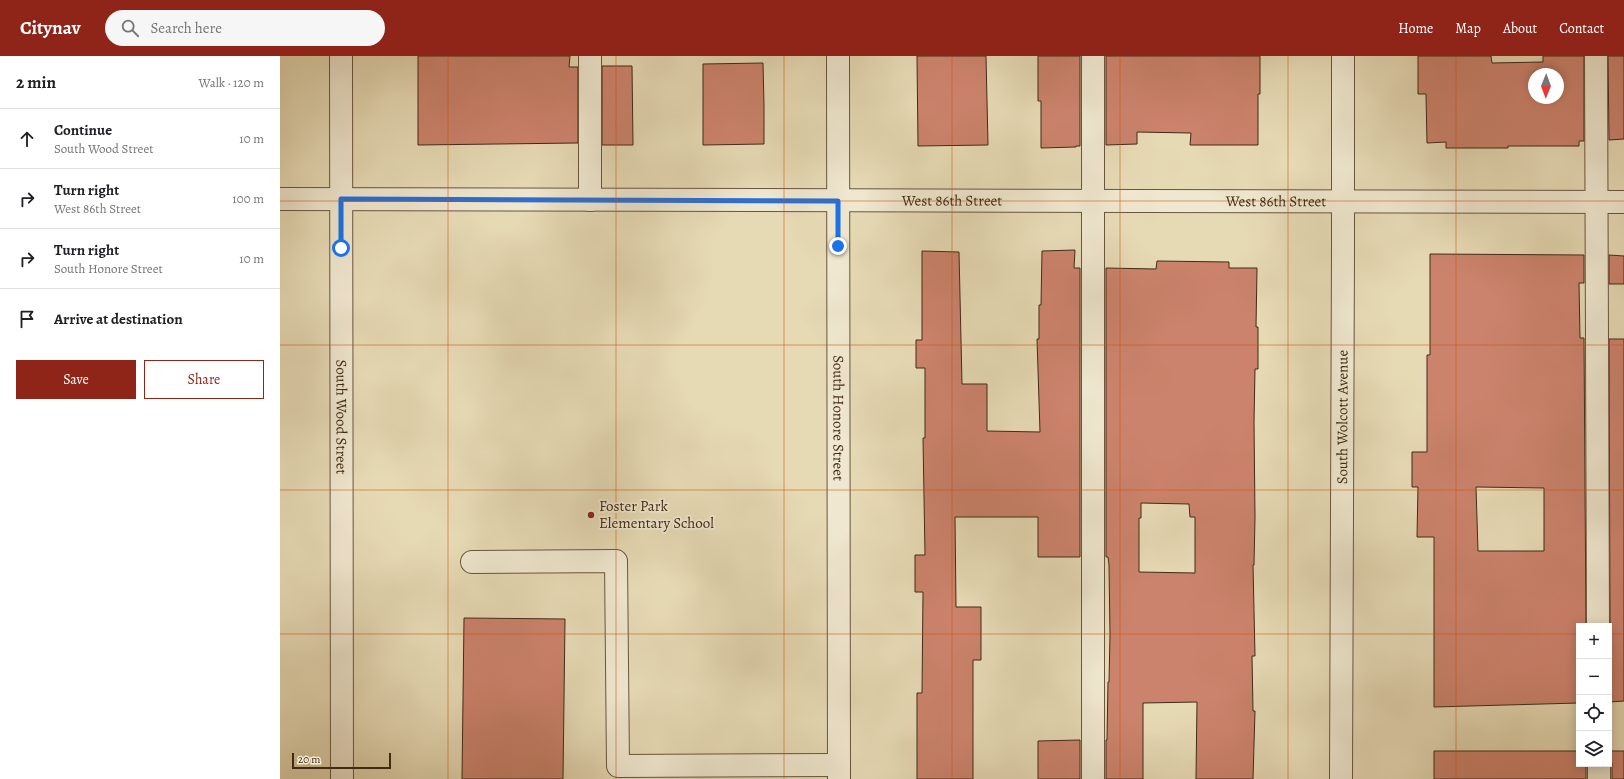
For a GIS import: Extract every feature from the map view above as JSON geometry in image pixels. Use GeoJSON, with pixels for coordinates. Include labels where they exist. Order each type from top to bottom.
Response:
{"type":"FeatureCollection","features":[{"type":"Feature","properties":{"kind":"street","name":"South Wood Street"},"geometry":{"type":"LineString","coordinates":[[341,56],[342,779]]}},
{"type":"Feature","properties":{"kind":"street"},"geometry":{"type":"LineString","coordinates":[[590,56],[590,200]]}},
{"type":"Feature","properties":{"kind":"street","name":"South Honore Street"},"geometry":{"type":"LineString","coordinates":[[838,56],[839,772]]}},
{"type":"Feature","properties":{"kind":"street"},"geometry":{"type":"LineString","coordinates":[[1093,56],[1093,779]]}},
{"type":"Feature","properties":{"kind":"street","name":"South Wolcott Avenue"},"geometry":{"type":"LineString","coordinates":[[1341,779],[1343,56]]}},
{"type":"Feature","properties":{"kind":"street"},"geometry":{"type":"LineString","coordinates":[[1596,56],[1598,623]]}},
{"type":"Feature","properties":{"kind":"street","name":"West 86th Street"},"geometry":{"type":"LineString","coordinates":[[280,199],[1343,203],[1624,202]]}},
{"type":"Feature","properties":{"kind":"street"},"geometry":{"type":"LineString","coordinates":[[472,562],[616,562],[618,772],[839,772]]}},
{"type":"Feature","properties":{"kind":"street"},"geometry":{"type":"LineString","coordinates":[[1599,767],[1599,779]]}},
{"type":"Feature","properties":{"kind":"building"},"geometry":{"type":"Polygon","coordinates":[[[418,56],[570,56],[569,67],[578,67],[578,143],[418,145],[418,56]]]}},
{"type":"Feature","properties":{"kind":"building"},"geometry":{"type":"Polygon","coordinates":[[[917,56],[986,56],[988,145],[918,146],[917,56]]]}},
{"type":"Feature","properties":{"kind":"building"},"geometry":{"type":"Polygon","coordinates":[[[1038,56],[1080,56],[1080,146],[1041,148],[1041,101],[1038,101],[1038,56]]]}},
{"type":"Feature","properties":{"kind":"building"},"geometry":{"type":"Polygon","coordinates":[[[1106,56],[1260,56],[1258,145],[1190,145],[1191,133],[1137,132],[1137,144],[1106,145],[1106,56]]]}},
{"type":"Feature","properties":{"kind":"building"},"geometry":{"type":"Polygon","coordinates":[[[1418,56],[1491,56],[1492,63],[1543,62],[1543,56],[1584,56],[1584,141],[1579,141],[1579,146],[1508,146],[1508,148],[1446,148],[1446,142],[1427,143],[1426,94],[1418,94],[1418,56]]]}},
{"type":"Feature","properties":{"kind":"building"},"geometry":{"type":"Polygon","coordinates":[[[1608,56],[1624,56],[1624,139],[1609,140],[1608,56]]]}},
{"type":"Feature","properties":{"kind":"building"},"geometry":{"type":"Polygon","coordinates":[[[763,63],[764,144],[703,145],[703,64],[763,63]]]}},
{"type":"Feature","properties":{"kind":"building"},"geometry":{"type":"Polygon","coordinates":[[[602,66],[632,66],[633,145],[602,145],[602,66]]]}},
{"type":"Feature","properties":{"kind":"building"},"geometry":{"type":"Polygon","coordinates":[[[1075,250],[1074,268],[1080,268],[1080,557],[1038,557],[1038,517],[955,517],[956,607],[981,607],[981,660],[973,660],[973,779],[917,779],[917,693],[922,693],[923,592],[915,592],[915,555],[925,555],[923,438],[925,438],[925,368],[916,368],[916,340],[922,340],[922,251],[959,252],[962,384],[987,384],[987,431],[1040,432],[1037,339],[1039,339],[1039,305],[1041,305],[1042,251],[1075,250]]]}},
{"type":"Feature","properties":{"kind":"building"},"geometry":{"type":"Polygon","coordinates":[[[1430,254],[1584,255],[1584,283],[1579,283],[1580,338],[1584,338],[1586,623],[1576,623],[1576,703],[1434,707],[1434,537],[1417,537],[1418,487],[1412,487],[1412,452],[1427,452],[1427,355],[1430,355],[1430,254]],[[1476,487],[1478,551],[1544,551],[1544,488],[1476,487]]]}},
{"type":"Feature","properties":{"kind":"building"},"geometry":{"type":"Polygon","coordinates":[[[1609,255],[1624,256],[1624,284],[1609,284],[1609,255]]]}},
{"type":"Feature","properties":{"kind":"building"},"geometry":{"type":"Polygon","coordinates":[[[1157,261],[1229,262],[1229,268],[1257,268],[1256,327],[1258,327],[1258,369],[1255,369],[1255,517],[1253,565],[1255,656],[1252,656],[1253,711],[1255,711],[1253,779],[1196,779],[1197,702],[1143,703],[1143,779],[1106,779],[1110,635],[1109,565],[1108,557],[1106,557],[1106,268],[1156,269],[1157,261]],[[1141,503],[1141,518],[1139,518],[1139,572],[1195,573],[1195,517],[1190,517],[1189,504],[1141,503]]]}},
{"type":"Feature","properties":{"kind":"building"},"geometry":{"type":"Polygon","coordinates":[[[1609,339],[1624,339],[1624,701],[1612,702],[1612,623],[1610,623],[1609,339]]]}},
{"type":"Feature","properties":{"kind":"building"},"geometry":{"type":"Polygon","coordinates":[[[464,618],[565,619],[563,779],[462,779],[464,618]]]}},
{"type":"Feature","properties":{"kind":"building"},"geometry":{"type":"Polygon","coordinates":[[[1080,740],[1080,779],[1038,779],[1038,741],[1080,740]]]}},
{"type":"Feature","properties":{"kind":"building"},"geometry":{"type":"Polygon","coordinates":[[[1434,751],[1576,751],[1576,767],[1586,767],[1586,779],[1434,779],[1434,751]]]}},
{"type":"Feature","properties":{"kind":"building"},"geometry":{"type":"Polygon","coordinates":[[[1612,751],[1624,751],[1624,779],[1612,779],[1612,751]]]}},
{"type":"Feature","properties":{"kind":"place","name":"Foster Park Elementary School"},"geometry":{"type":"Point","coordinates":[591,515]}},
{"type":"Feature","properties":{"kind":"route"},"geometry":{"type":"LineString","coordinates":[[341,248],[341,199],[838,201],[838,246]]}}]}
